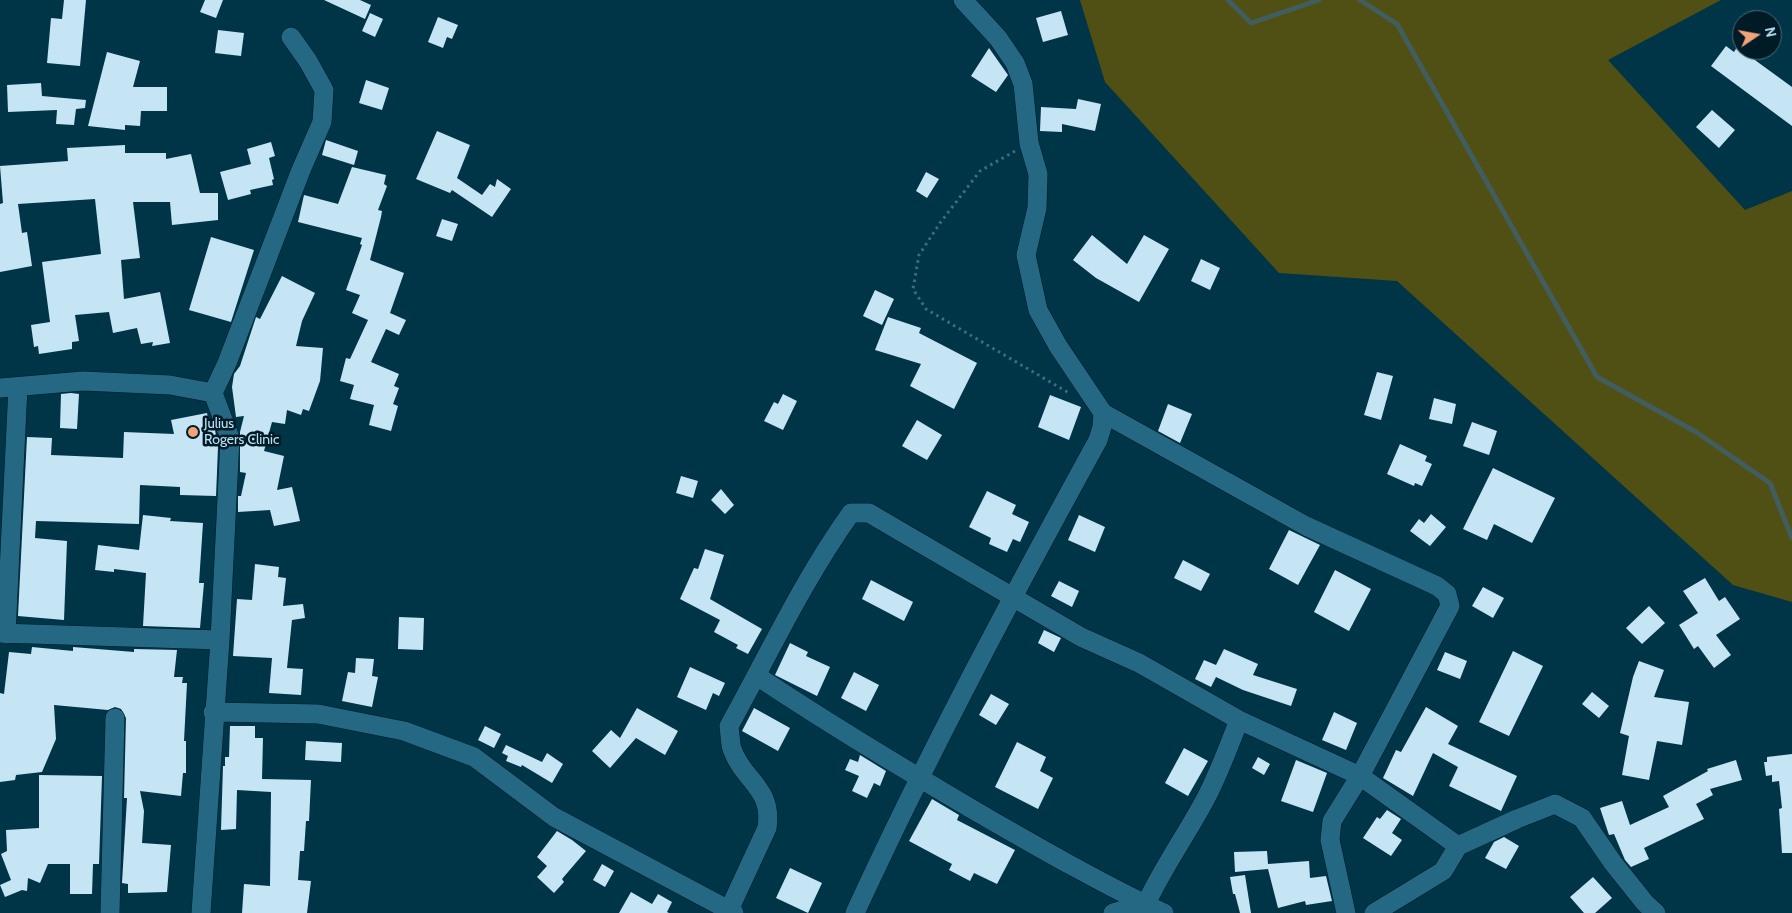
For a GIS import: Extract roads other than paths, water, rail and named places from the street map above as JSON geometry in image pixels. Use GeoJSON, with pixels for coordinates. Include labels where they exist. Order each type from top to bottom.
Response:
{"type":"FeatureCollection","features":[{"type":"Feature","properties":{"kind":"street"},"geometry":{"type":"LineString","coordinates":[[963,0],[998,38],[1014,63],[1023,84],[1029,142],[1038,174],[1037,208],[1026,255],[1038,310],[1058,346],[1103,414],[1306,526],[1437,586],[1447,594],[1450,606],[1360,776],[1332,821],[1330,840],[1346,913]]}},
{"type":"Feature","properties":{"kind":"street"},"geometry":{"type":"LineString","coordinates":[[201,913],[213,712],[220,640],[230,438],[213,393],[227,363],[301,170],[322,122],[324,90],[308,61],[291,37]]}},
{"type":"Feature","properties":{"kind":"street"},"geometry":{"type":"LineString","coordinates":[[213,393],[170,385],[83,381],[9,388],[3,634],[220,640]]}},
{"type":"Feature","properties":{"kind":"street"},"geometry":{"type":"LineString","coordinates":[[855,913],[920,778],[1012,598],[1098,440],[1102,428],[1103,414]]}},
{"type":"Feature","properties":{"kind":"street"},"geometry":{"type":"LineString","coordinates":[[213,712],[318,714],[404,731],[474,757],[554,817],[731,912],[767,828],[769,815],[761,790],[732,749],[729,726],[813,572],[852,513],[869,513],[1081,637],[1139,663],[1239,720],[1360,776],[1458,846]]}},
{"type":"Feature","properties":{"kind":"street"},"geometry":{"type":"LineString","coordinates":[[757,676],[835,728],[920,778],[1037,846],[1164,913]]}},
{"type":"Feature","properties":{"kind":"street"},"geometry":{"type":"LineString","coordinates":[[110,913],[115,718]]}},
{"type":"Feature","properties":{"kind":"street"},"geometry":{"type":"LineString","coordinates":[[1113,913],[1146,904],[1170,858],[1206,797],[1222,765],[1239,720]]}},
{"type":"Feature","properties":{"kind":"street"},"geometry":{"type":"LineString","coordinates":[[1374,913],[1443,871],[1458,846],[1555,804],[1582,818],[1618,870],[1645,903],[1656,913]]}},
{"type":"Feature","properties":{"kind":"waterway"},"geometry":{"type":"LineString","coordinates":[[1228,0],[1251,23],[1319,0]]}},
{"type":"Feature","properties":{"kind":"waterway"},"geometry":{"type":"LineString","coordinates":[[1360,0],[1397,24],[1597,377],[1696,432],[1770,483],[1792,538]]}},
{"type":"Feature","properties":{"kind":"place","name":"Julius Rogers Clinic"},"geometry":{"type":"Point","coordinates":[193,432]}}]}
